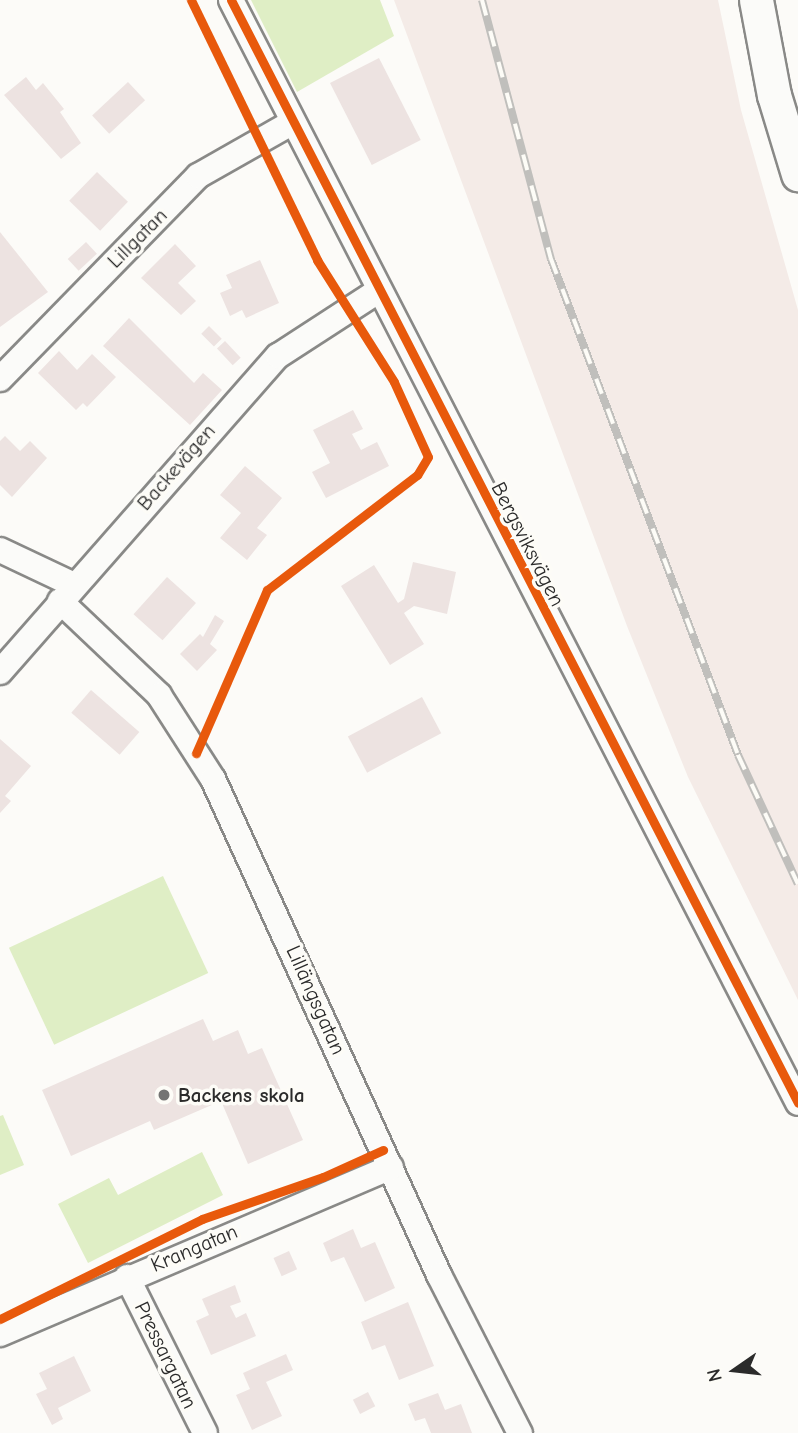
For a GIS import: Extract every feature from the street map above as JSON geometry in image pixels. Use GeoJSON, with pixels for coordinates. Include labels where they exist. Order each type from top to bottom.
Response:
{"type":"FeatureCollection","features":[{"type":"Feature","properties":{"kind":"main road"},"geometry":{"type":"LineString","coordinates":[[756,0],[774,95],[798,174]]}},
{"type":"Feature","properties":{"kind":"street","name":"Bergsviksvägen"},"geometry":{"type":"LineString","coordinates":[[231,0],[378,291],[798,1103]]}},
{"type":"Feature","properties":{"kind":"street","name":"Lillgatan"},"geometry":{"type":"LineString","coordinates":[[0,379],[198,176],[293,122]]}},
{"type":"Feature","properties":{"kind":"street","name":"Backevägen"},"geometry":{"type":"LineString","coordinates":[[0,672],[278,356],[378,291]]}},
{"type":"Feature","properties":{"kind":"street","name":"Lillängsgatan"},"geometry":{"type":"LineString","coordinates":[[0,550],[67,593],[159,695],[213,779],[439,1275],[520,1433]]}},
{"type":"Feature","properties":{"kind":"street","name":"Krangatan"},"geometry":{"type":"LineString","coordinates":[[0,1334],[127,1277],[391,1167]]}},
{"type":"Feature","properties":{"kind":"street","name":"Pressargatan"},"geometry":{"type":"LineString","coordinates":[[127,1277],[205,1433]]}},
{"type":"Feature","properties":{"kind":"shaded area"},"geometry":{"type":"Polygon","coordinates":[[[394,0],[718,0],[741,110],[798,310],[798,1000],[688,777],[627,626],[394,0]]]}},
{"type":"Feature","properties":{"kind":"green space"},"geometry":{"type":"Polygon","coordinates":[[[251,0],[380,0],[394,36],[297,92],[251,0]]]}},
{"type":"Feature","properties":{"kind":"green space"},"geometry":{"type":"Polygon","coordinates":[[[163,876],[208,973],[54,1045],[9,948],[163,876]]]}},
{"type":"Feature","properties":{"kind":"green space"},"geometry":{"type":"Polygon","coordinates":[[[3,1115],[24,1165],[0,1175],[0,1116],[3,1115]]]}},
{"type":"Feature","properties":{"kind":"green space"},"geometry":{"type":"Polygon","coordinates":[[[202,1152],[223,1195],[88,1263],[58,1204],[109,1178],[118,1195],[202,1152]]]}},
{"type":"Feature","properties":{"kind":"building"},"geometry":{"type":"Polygon","coordinates":[[[379,58],[421,140],[372,165],[330,83],[379,58]]]}},
{"type":"Feature","properties":{"kind":"building"},"geometry":{"type":"Polygon","coordinates":[[[26,77],[36,90],[43,83],[64,109],[60,112],[81,143],[61,159],[4,95],[26,77]]]}},
{"type":"Feature","properties":{"kind":"building"},"geometry":{"type":"Polygon","coordinates":[[[128,82],[145,100],[109,134],[92,115],[128,82]]]}},
{"type":"Feature","properties":{"kind":"building"},"geometry":{"type":"Polygon","coordinates":[[[97,172],[128,202],[100,231],[69,201],[97,172]]]}},
{"type":"Feature","properties":{"kind":"building"},"geometry":{"type":"Polygon","coordinates":[[[0,232],[48,292],[0,327],[0,232]]]}},
{"type":"Feature","properties":{"kind":"building"},"geometry":{"type":"Polygon","coordinates":[[[86,242],[97,254],[79,271],[68,259],[86,242]]]}},
{"type":"Feature","properties":{"kind":"building"},"geometry":{"type":"Polygon","coordinates":[[[175,244],[196,266],[178,283],[196,301],[181,315],[141,278],[175,244]]]}},
{"type":"Feature","properties":{"kind":"building"},"geometry":{"type":"Polygon","coordinates":[[[260,260],[279,303],[246,318],[242,310],[230,316],[220,293],[232,288],[226,275],[260,260]]]}},
{"type":"Feature","properties":{"kind":"building"},"geometry":{"type":"Polygon","coordinates":[[[129,318],[194,383],[203,373],[222,390],[190,425],[103,346],[129,318]]]}},
{"type":"Feature","properties":{"kind":"building"},"geometry":{"type":"Polygon","coordinates":[[[209,326],[222,339],[214,347],[201,334],[209,326]]]}},
{"type":"Feature","properties":{"kind":"building"},"geometry":{"type":"Polygon","coordinates":[[[225,341],[241,358],[233,365],[217,349],[225,341]]]}},
{"type":"Feature","properties":{"kind":"building"},"geometry":{"type":"Polygon","coordinates":[[[59,351],[77,370],[92,354],[116,377],[87,407],[83,403],[76,410],[38,373],[59,351]]]}},
{"type":"Feature","properties":{"kind":"building"},"geometry":{"type":"Polygon","coordinates":[[[353,410],[363,429],[352,434],[361,450],[377,442],[389,466],[326,498],[312,472],[330,463],[313,430],[353,410]]]}},
{"type":"Feature","properties":{"kind":"building"},"geometry":{"type":"Polygon","coordinates":[[[5,436],[20,451],[30,441],[47,458],[12,497],[0,485],[0,441],[5,436]]]}},
{"type":"Feature","properties":{"kind":"building"},"geometry":{"type":"Polygon","coordinates":[[[245,466],[282,498],[257,528],[267,535],[247,560],[220,538],[241,513],[220,495],[245,466]]]}},
{"type":"Feature","properties":{"kind":"building"},"geometry":{"type":"Polygon","coordinates":[[[413,562],[456,572],[447,614],[414,606],[404,613],[424,644],[390,665],[341,586],[374,565],[398,603],[404,599],[413,562]]]}},
{"type":"Feature","properties":{"kind":"building"},"geometry":{"type":"Polygon","coordinates":[[[167,577],[196,603],[163,640],[134,614],[167,577]]]}},
{"type":"Feature","properties":{"kind":"building"},"geometry":{"type":"Polygon","coordinates":[[[215,615],[224,621],[210,644],[217,650],[197,671],[180,654],[200,634],[203,637],[215,615]]]}},
{"type":"Feature","properties":{"kind":"building"},"geometry":{"type":"Polygon","coordinates":[[[91,690],[139,732],[120,755],[71,713],[91,690]]]}},
{"type":"Feature","properties":{"kind":"building"},"geometry":{"type":"Polygon","coordinates":[[[422,697],[441,733],[367,773],[348,736],[422,697]]]}},
{"type":"Feature","properties":{"kind":"building"},"geometry":{"type":"Polygon","coordinates":[[[0,739],[31,766],[5,796],[11,801],[0,813],[0,739]]]}},
{"type":"Feature","properties":{"kind":"building","name":"Backens skola"},"geometry":{"type":"Polygon","coordinates":[[[203,1019],[213,1041],[238,1030],[248,1054],[262,1048],[303,1140],[248,1164],[221,1101],[154,1130],[150,1121],[71,1156],[42,1090],[203,1019]]]}},
{"type":"Feature","properties":{"kind":"building"},"geometry":{"type":"Polygon","coordinates":[[[353,1229],[361,1248],[375,1242],[395,1288],[365,1302],[344,1257],[331,1262],[323,1243],[353,1229]]]}},
{"type":"Feature","properties":{"kind":"building"},"geometry":{"type":"Polygon","coordinates":[[[289,1251],[297,1269],[282,1276],[273,1258],[289,1251]]]}},
{"type":"Feature","properties":{"kind":"building"},"geometry":{"type":"Polygon","coordinates":[[[235,1285],[241,1302],[230,1306],[236,1318],[246,1313],[256,1336],[211,1355],[196,1321],[209,1315],[202,1299],[235,1285]]]}},
{"type":"Feature","properties":{"kind":"building"},"geometry":{"type":"Polygon","coordinates":[[[408,1302],[434,1366],[399,1380],[385,1345],[372,1350],[361,1322],[408,1302]]]}},
{"type":"Feature","properties":{"kind":"building"},"geometry":{"type":"Polygon","coordinates":[[[286,1354],[293,1370],[266,1382],[282,1416],[252,1430],[236,1395],[250,1389],[243,1373],[286,1354]]]}},
{"type":"Feature","properties":{"kind":"building"},"geometry":{"type":"Polygon","coordinates":[[[74,1356],[91,1391],[58,1408],[63,1419],[52,1425],[36,1394],[47,1389],[39,1373],[74,1356]]]}},
{"type":"Feature","properties":{"kind":"building"},"geometry":{"type":"Polygon","coordinates":[[[368,1392],[375,1406],[360,1414],[353,1400],[368,1392]]]}},
{"type":"Feature","properties":{"kind":"building"},"geometry":{"type":"Polygon","coordinates":[[[438,1393],[445,1410],[461,1404],[472,1433],[431,1433],[425,1418],[415,1421],[408,1404],[438,1393]]]}},
{"type":"Feature","properties":{"kind":"railway"},"geometry":{"type":"LineString","coordinates":[[482,0],[551,259],[738,755],[798,884]]}},
{"type":"Feature","properties":{"kind":"cycle path"},"geometry":{"type":"LineString","coordinates":[[191,0],[317,260],[394,382],[428,457],[417,475],[267,590],[196,753]]}},
{"type":"Feature","properties":{"kind":"cycle path"},"geometry":{"type":"LineString","coordinates":[[231,0],[798,1103]]}},
{"type":"Feature","properties":{"kind":"cycle path"},"geometry":{"type":"LineString","coordinates":[[0,1319],[202,1219],[323,1177],[383,1150]]}},
{"type":"Feature","properties":{"kind":"place","name":"Backens skola"},"geometry":{"type":"Point","coordinates":[164,1095]}}]}
